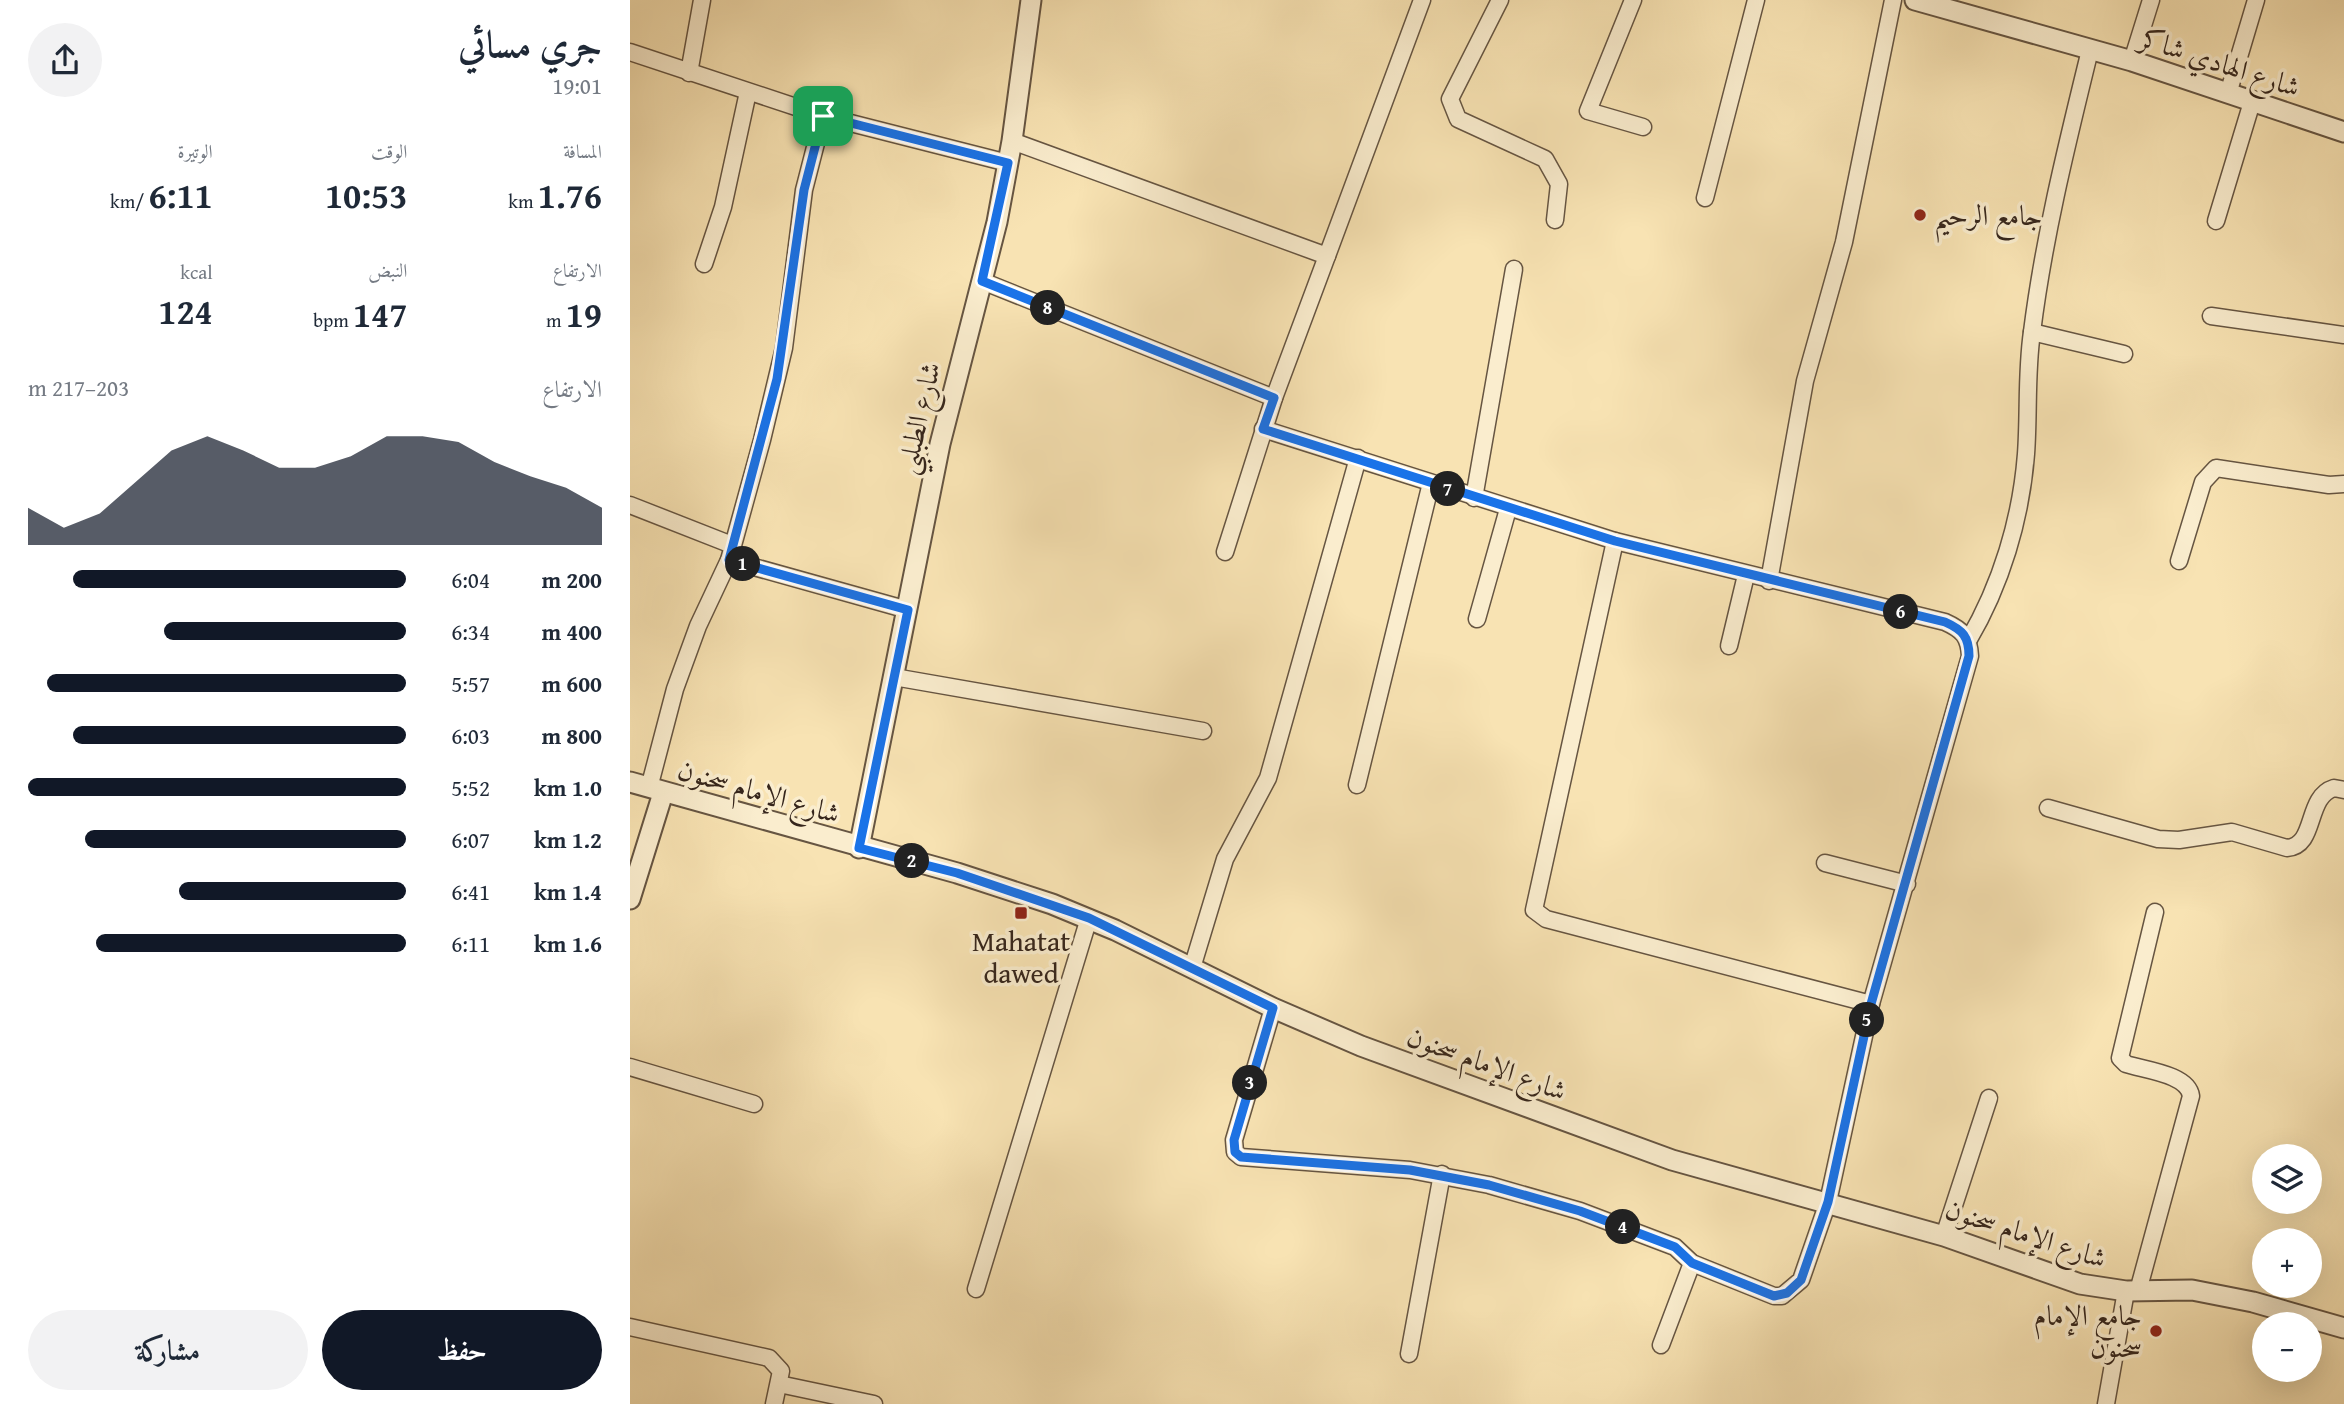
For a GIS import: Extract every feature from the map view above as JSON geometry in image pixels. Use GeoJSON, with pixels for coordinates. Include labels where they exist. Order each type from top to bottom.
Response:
{"type":"FeatureCollection","features":[{"type":"Feature","properties":{"kind":"street"},"geometry":{"type":"LineString","coordinates":[[689,73],[702,0]]}},
{"type":"Feature","properties":{"kind":"street","name":"شارع الطبلبي"},"geometry":{"type":"LineString","coordinates":[[859,848],[940,444],[982,281],[1008,163],[1031,0]]}},
{"type":"Feature","properties":{"kind":"street"},"geometry":{"type":"LineString","coordinates":[[1225,552],[1274,398],[1423,0]]}},
{"type":"Feature","properties":{"kind":"street"},"geometry":{"type":"LineString","coordinates":[[1500,0],[1450,99],[1458,119],[1545,159],[1559,184],[1555,220]]}},
{"type":"Feature","properties":{"kind":"street"},"geometry":{"type":"LineString","coordinates":[[1633,0],[1588,111],[1643,127]]}},
{"type":"Feature","properties":{"kind":"street"},"geometry":{"type":"LineString","coordinates":[[1705,198],[1756,0]]}},
{"type":"Feature","properties":{"kind":"street"},"geometry":{"type":"LineString","coordinates":[[1769,581],[1805,381],[1844,242],[1893,0]]}},
{"type":"Feature","properties":{"kind":"street","name":"شارع الهادي شاكر"},"geometry":{"type":"LineString","coordinates":[[1916,0],[2132,61],[2344,132]]}},
{"type":"Feature","properties":{"kind":"street"},"geometry":{"type":"LineString","coordinates":[[2132,61],[2151,0]]}},
{"type":"Feature","properties":{"kind":"street"},"geometry":{"type":"LineString","coordinates":[[2228,94],[2256,0]]}},
{"type":"Feature","properties":{"kind":"street"},"geometry":{"type":"LineString","coordinates":[[1968,641],[1998,582],[2018,505],[2026,456],[2026,389],[2032,332],[2050,214],[2090,50]]}},
{"type":"Feature","properties":{"kind":"street"},"geometry":{"type":"LineString","coordinates":[[630,52],[823,116],[1008,163]]}},
{"type":"Feature","properties":{"kind":"street"},"geometry":{"type":"LineString","coordinates":[[705,264],[723,207],[748,92]]}},
{"type":"Feature","properties":{"kind":"street"},"geometry":{"type":"LineString","coordinates":[[2216,221],[2252,102]]}},
{"type":"Feature","properties":{"kind":"street"},"geometry":{"type":"LineString","coordinates":[[630,899],[647,788],[686,656],[730,552],[777,379],[804,190],[823,116]]}},
{"type":"Feature","properties":{"kind":"street"},"geometry":{"type":"LineString","coordinates":[[1012,141],[1327,256]]}},
{"type":"Feature","properties":{"kind":"street"},"geometry":{"type":"LineString","coordinates":[[1474,498],[1514,269]]}},
{"type":"Feature","properties":{"kind":"street"},"geometry":{"type":"LineString","coordinates":[[982,281],[1274,398]]}},
{"type":"Feature","properties":{"kind":"street"},"geometry":{"type":"LineString","coordinates":[[2211,316],[2344,335]]}},
{"type":"Feature","properties":{"kind":"street"},"geometry":{"type":"LineString","coordinates":[[2032,332],[2124,354]]}},
{"type":"Feature","properties":{"kind":"street"},"geometry":{"type":"LineString","coordinates":[[1263,429],[1615,541],[1769,581],[1945,622],[1964,632],[1969,656],[1907,884],[1871,1004],[1828,1202],[1801,1280],[1782,1296],[1774,1296],[1692,1263],[1679,1248],[1580,1211],[1443,1174],[1284,1162],[1237,1154],[1234,1140],[1273,1008]]}},
{"type":"Feature","properties":{"kind":"street"},"geometry":{"type":"LineString","coordinates":[[1192,968],[1225,859],[1268,778],[1358,458]]}},
{"type":"Feature","properties":{"kind":"street"},"geometry":{"type":"LineString","coordinates":[[2179,561],[2203,482],[2216,468],[2329,485],[2344,484]]}},
{"type":"Feature","properties":{"kind":"street"},"geometry":{"type":"LineString","coordinates":[[1357,785],[1431,484]]}},
{"type":"Feature","properties":{"kind":"street"},"geometry":{"type":"LineString","coordinates":[[630,505],[730,552],[908,610]]}},
{"type":"Feature","properties":{"kind":"street"},"geometry":{"type":"LineString","coordinates":[[1477,619],[1508,509]]}},
{"type":"Feature","properties":{"kind":"street"},"geometry":{"type":"LineString","coordinates":[[1615,541],[1534,910],[1546,919],[1871,1004]]}},
{"type":"Feature","properties":{"kind":"street"},"geometry":{"type":"LineString","coordinates":[[1729,646],[1746,575]]}},
{"type":"Feature","properties":{"kind":"street"},"geometry":{"type":"LineString","coordinates":[[894,677],[1203,731]]}},
{"type":"Feature","properties":{"kind":"street","name":"شارع الإمام سحنون"},"geometry":{"type":"LineString","coordinates":[[647,788],[957,873],[1089,918],[1273,1008],[1432,1074],[1672,1160],[1944,1236],[2070,1282],[2132,1291],[2192,1290],[2253,1302],[2344,1328]]}},
{"type":"Feature","properties":{"kind":"street"},"geometry":{"type":"LineString","coordinates":[[2048,808],[2158,839],[2179,840],[2232,832],[2280,847],[2294,847],[2303,839],[2316,802],[2322,795],[2334,788],[2344,790]]}},
{"type":"Feature","properties":{"kind":"street"},"geometry":{"type":"LineString","coordinates":[[1825,863],[1907,884]]}},
{"type":"Feature","properties":{"kind":"street"},"geometry":{"type":"LineString","coordinates":[[2106,1404],[2132,1291],[2191,1096],[2183,1082],[2126,1064],[2120,1058],[2155,912]]}},
{"type":"Feature","properties":{"kind":"street"},"geometry":{"type":"LineString","coordinates":[[976,1289],[1089,918]]}},
{"type":"Feature","properties":{"kind":"street"},"geometry":{"type":"LineString","coordinates":[[630,1067],[754,1104]]}},
{"type":"Feature","properties":{"kind":"street"},"geometry":{"type":"LineString","coordinates":[[1944,1236],[1989,1098]]}},
{"type":"Feature","properties":{"kind":"street"},"geometry":{"type":"LineString","coordinates":[[1409,1354],[1443,1174]]}},
{"type":"Feature","properties":{"kind":"street"},"geometry":{"type":"LineString","coordinates":[[1661,1345],[1692,1263]]}},
{"type":"Feature","properties":{"kind":"street"},"geometry":{"type":"LineString","coordinates":[[630,1328],[766,1356],[780,1368],[774,1404]]}},
{"type":"Feature","properties":{"kind":"street"},"geometry":{"type":"LineString","coordinates":[[779,1384],[874,1404]]}},
{"type":"Feature","properties":{"kind":"place","name":"جامع الرحيم"},"geometry":{"type":"Point","coordinates":[1920,215]}},
{"type":"Feature","properties":{"kind":"place","name":"Mahatat dawed"},"geometry":{"type":"Point","coordinates":[1021,913]}},
{"type":"Feature","properties":{"kind":"place","name":"جامع الإمام سحنون"},"geometry":{"type":"Point","coordinates":[2156,1331]}},
{"type":"Feature","properties":{"kind":"route"},"geometry":{"type":"LineString","coordinates":[[823,116],[1008,163],[982,281],[1274,398],[1263,429],[1615,541],[1945,622],[1964,632],[1969,656],[1962,687],[1871,1004],[1828,1202],[1801,1280],[1791,1290],[1782,1296],[1774,1296],[1692,1263],[1679,1248],[1580,1211],[1489,1185],[1443,1174],[1410,1170],[1241,1157],[1235,1152],[1234,1140],[1273,1008],[1089,918],[957,873],[859,848],[908,610],[729,560],[784,348],[804,190],[823,116]]}}]}
